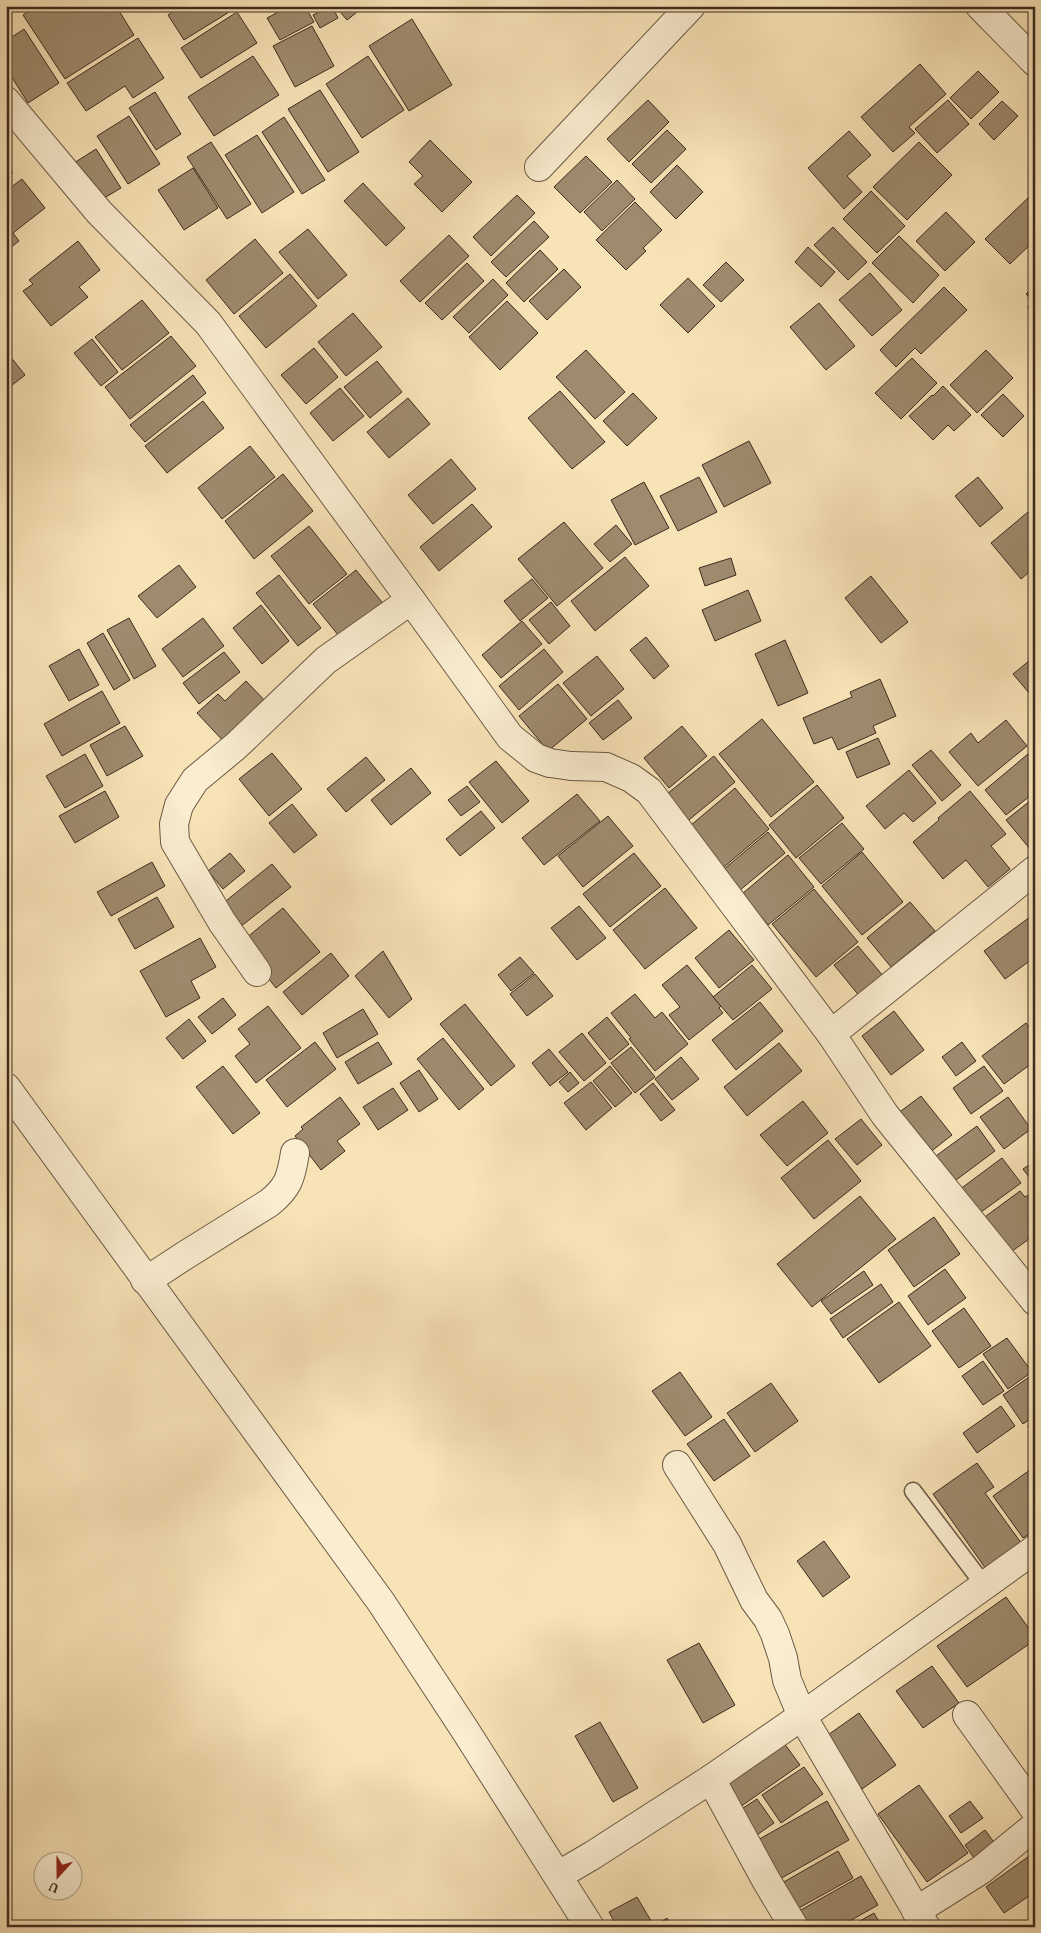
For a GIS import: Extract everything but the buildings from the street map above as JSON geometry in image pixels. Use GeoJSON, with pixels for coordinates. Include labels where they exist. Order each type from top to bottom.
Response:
{"type":"FeatureCollection","features":[{"type":"Feature","properties":{"kind":"street"},"geometry":{"type":"LineString","coordinates":[[539,167],[691,6]]}},
{"type":"Feature","properties":{"kind":"street"},"geometry":{"type":"LineString","coordinates":[[980,6],[1035,62]]}},
{"type":"Feature","properties":{"kind":"street"},"geometry":{"type":"LineString","coordinates":[[6,101],[98,212],[208,323],[412,600],[510,737],[536,758],[550,763],[606,767],[631,778],[649,792],[831,1034],[885,1115],[1035,1301]]}},
{"type":"Feature","properties":{"kind":"street"},"geometry":{"type":"LineString","coordinates":[[257,972],[222,922],[174,842],[174,824],[179,805],[195,780],[236,746],[326,660],[412,600]]}},
{"type":"Feature","properties":{"kind":"street"},"geometry":{"type":"LineString","coordinates":[[831,1034],[1035,870]]}},
{"type":"Feature","properties":{"kind":"street"},"geometry":{"type":"LineString","coordinates":[[6,1087],[149,1279],[381,1602],[569,1870],[590,1927]]}},
{"type":"Feature","properties":{"kind":"street"},"geometry":{"type":"LineString","coordinates":[[149,1279],[279,1195],[288,1184],[292,1174],[295,1154]]}},
{"type":"Feature","properties":{"kind":"street"},"geometry":{"type":"LineString","coordinates":[[677,1466],[727,1544],[754,1600],[768,1619],[783,1658],[787,1680],[802,1716],[921,1919],[1035,1826]]}},
{"type":"Feature","properties":{"kind":"street"},"geometry":{"type":"LineString","coordinates":[[569,1870],[712,1779],[1035,1548]]}},
{"type":"Feature","properties":{"kind":"street"},"geometry":{"type":"LineString","coordinates":[[967,1715],[1035,1810]]}},
{"type":"Feature","properties":{"kind":"street"},"geometry":{"type":"LineString","coordinates":[[712,1779],[766,1880],[794,1927]]}},
{"type":"Feature","properties":{"kind":"lane"},"geometry":{"type":"LineString","coordinates":[[913,1490],[984,1586]]}}]}
